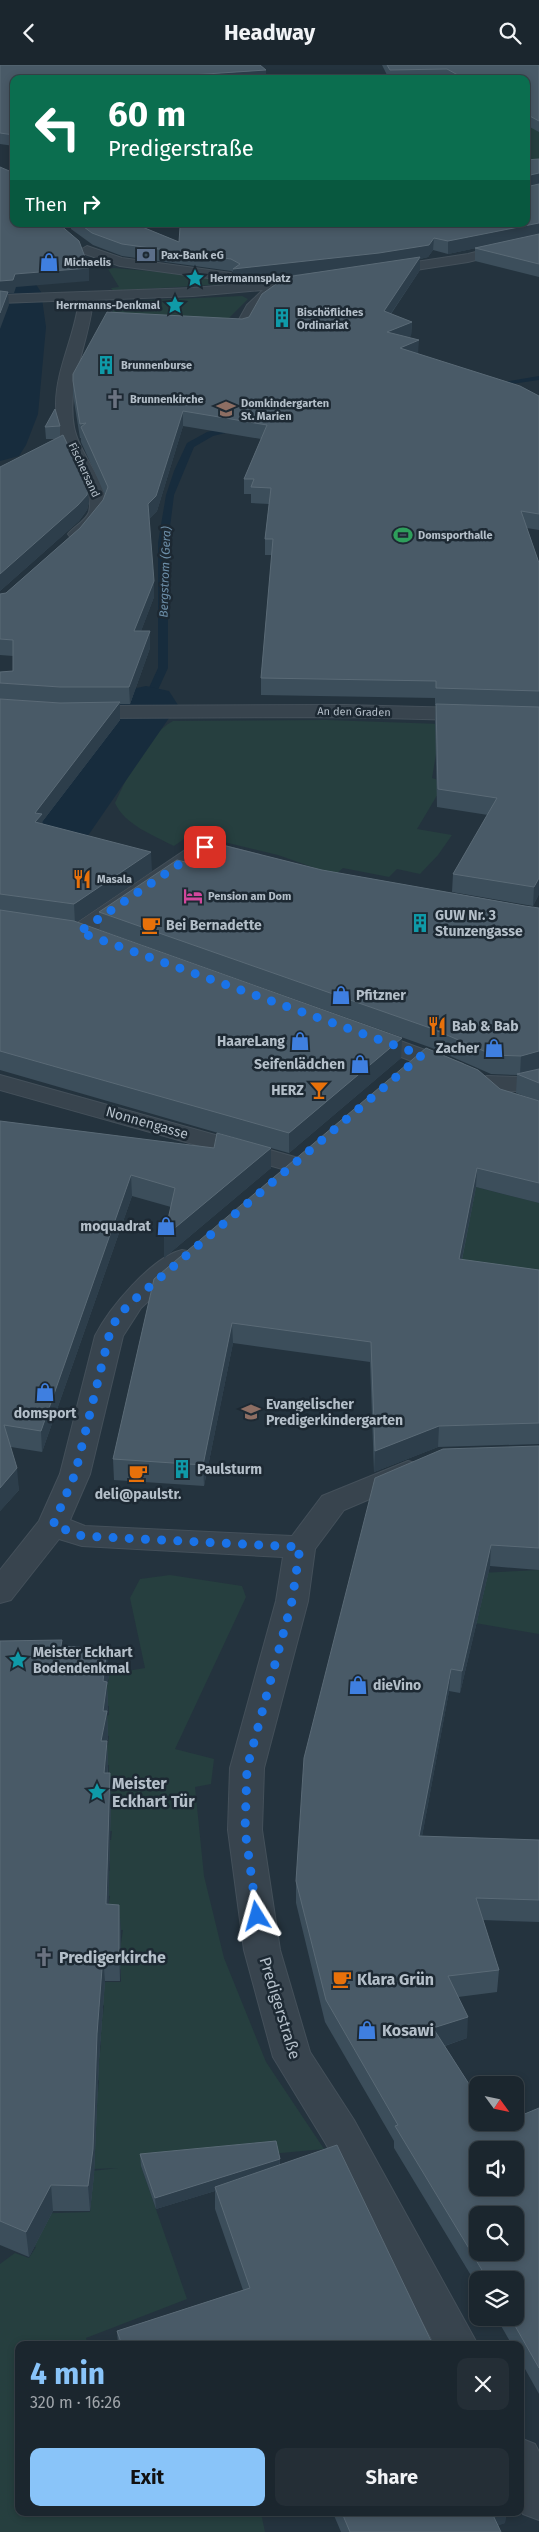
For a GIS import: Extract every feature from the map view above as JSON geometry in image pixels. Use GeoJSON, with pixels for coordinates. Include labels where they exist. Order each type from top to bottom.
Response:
{"type":"FeatureCollection","features":[{"type":"Feature","properties":{"kind":"street"},"geometry":{"type":"LineString","coordinates":[[368,273],[468,258],[539,240]]}},
{"type":"Feature","properties":{"kind":"street"},"geometry":{"type":"LineString","coordinates":[[74,241],[87,251],[120,262],[159,269],[269,281],[279,286]]}},
{"type":"Feature","properties":{"kind":"street"},"geometry":{"type":"LineString","coordinates":[[87,251],[93,267]]}},
{"type":"Feature","properties":{"kind":"street"},"geometry":{"type":"LineString","coordinates":[[0,299],[86,297],[101,290],[279,286],[328,279]]}},
{"type":"Feature","properties":{"kind":"street"},"geometry":{"type":"LineString","coordinates":[[195,325],[242,327],[245,315],[262,296],[279,286]]}},
{"type":"Feature","properties":{"kind":"street","name":"Fischersand"},"geometry":{"type":"LineString","coordinates":[[64,546],[93,519],[99,502],[71,446],[64,417],[66,377],[91,318],[86,297]]}},
{"type":"Feature","properties":{"kind":"street","name":"An den Graden"},"geometry":{"type":"LineString","coordinates":[[61,712],[344,711],[539,716]]}},
{"type":"Feature","properties":{"kind":"street"},"geometry":{"type":"LineString","coordinates":[[107,942],[69,931],[205,847],[274,866]]}},
{"type":"Feature","properties":{"kind":"street"},"geometry":{"type":"LineString","coordinates":[[348,1029],[422,1055],[487,1083],[508,1101],[523,1106]]}},
{"type":"Feature","properties":{"kind":"street"},"geometry":{"type":"LineString","coordinates":[[399,1074],[422,1055]]}},
{"type":"Feature","properties":{"kind":"street"},"geometry":{"type":"LineString","coordinates":[[487,1083],[523,1084],[539,1078]]}},
{"type":"Feature","properties":{"kind":"street","name":"Nonnengasse"},"geometry":{"type":"LineString","coordinates":[[0,1082],[301,1157],[272,1182]]}},
{"type":"Feature","properties":{"kind":"street"},"geometry":{"type":"LineString","coordinates":[[0,1592],[53,1525],[75,1474],[109,1336],[114,1323],[128,1305],[200,1242]]}},
{"type":"Feature","properties":{"kind":"street","name":"Predigerstraße"},"geometry":{"type":"LineString","coordinates":[[429,1462],[333,1503],[300,1547],[292,1601],[247,1768],[245,1830],[262,1950],[292,2057],[340,2132],[456,2341]]}},
{"type":"Feature","properties":{"kind":"street"},"geometry":{"type":"LineString","coordinates":[[53,1525],[82,1536],[300,1547]]}},
{"type":"Feature","properties":{"kind":"street"},"geometry":{"type":"LineString","coordinates":[[524,2456],[539,2460]]}},
{"type":"Feature","properties":{"kind":"street"},"geometry":{"type":"LineString","coordinates":[[524,2467],[539,2499]]}},
{"type":"Feature","properties":{"kind":"green space"},"geometry":{"type":"Polygon","coordinates":[[[530,117],[539,123],[539,167],[530,168],[530,117]]]}},
{"type":"Feature","properties":{"kind":"green space"},"geometry":{"type":"Polygon","coordinates":[[[108,269],[228,278],[242,283],[113,291],[111,288],[119,287],[108,269]]]}},
{"type":"Feature","properties":{"kind":"green space"},"geometry":{"type":"Polygon","coordinates":[[[242,296],[248,299],[227,320],[112,313],[117,305],[131,301],[242,296]]]}},
{"type":"Feature","properties":{"kind":"green space"},"geometry":{"type":"Polygon","coordinates":[[[326,720],[441,724],[432,778],[445,782],[417,829],[452,835],[438,855],[420,874],[397,869],[389,877],[343,868],[335,875],[278,855],[191,834],[174,846],[133,823],[125,817],[115,803],[146,746],[154,736],[173,721],[326,720]]]}},
{"type":"Feature","properties":{"kind":"green space"},"geometry":{"type":"Polygon","coordinates":[[[476,1187],[539,1203],[539,1290],[321,1244],[465,1227],[476,1187]]]}},
{"type":"Feature","properties":{"kind":"green space"},"geometry":{"type":"Polygon","coordinates":[[[539,1570],[539,1634],[446,1618],[459,1574],[539,1570]]]}},
{"type":"Feature","properties":{"kind":"green space"},"geometry":{"type":"Polygon","coordinates":[[[170,1575],[242,1586],[246,1597],[175,1749],[214,1759],[211,1784],[195,1787],[204,1876],[224,1958],[266,2062],[324,2149],[141,2166],[187,2299],[86,2338],[87,2341],[15,2341],[15,2516],[262,2516],[265,2532],[0,2532],[0,2264],[15,2253],[29,2258],[36,2247],[22,2240],[25,2214],[90,2212],[91,2200],[77,2200],[92,2171],[118,2168],[93,2169],[96,2120],[81,2120],[83,2092],[98,2092],[99,2080],[83,2080],[84,2053],[100,2053],[101,2041],[86,2041],[87,2016],[103,2015],[104,2005],[88,2005],[89,1982],[121,1982],[121,1969],[89,1970],[91,1943],[121,1943],[123,1930],[91,1929],[108,1906],[110,1896],[92,1895],[94,1871],[110,1871],[110,1861],[94,1861],[95,1840],[111,1840],[112,1831],[96,1830],[97,1808],[112,1808],[112,1799],[98,1798],[109,1775],[109,1765],[99,1765],[101,1745],[108,1745],[109,1736],[101,1735],[103,1716],[109,1715],[109,1706],[102,1706],[103,1684],[108,1683],[109,1674],[145,1668],[130,1598],[140,1579],[170,1575]]]}},
{"type":"Feature","properties":{"kind":"building"},"geometry":{"type":"Polygon","coordinates":[[[0,65],[260,65],[266,70],[191,75],[10,75],[10,134],[0,133],[0,65]]]}},
{"type":"Feature","properties":{"kind":"building"},"geometry":{"type":"Polygon","coordinates":[[[387,65],[539,65],[539,121],[530,116],[530,75],[458,75],[447,69],[390,70],[387,65]]]}},
{"type":"Feature","properties":{"kind":"building"},"geometry":{"type":"Polygon","coordinates":[[[539,159],[539,173],[530,175],[530,160],[539,159]]]}},
{"type":"Feature","properties":{"kind":"building"},"geometry":{"type":"Polygon","coordinates":[[[0,167],[10,171],[10,227],[63,227],[79,241],[89,268],[15,274],[13,280],[0,281],[0,167]]]}},
{"type":"Feature","properties":{"kind":"building"},"geometry":{"type":"Polygon","coordinates":[[[539,184],[539,223],[530,225],[530,186],[539,184]]]}},
{"type":"Feature","properties":{"kind":"building"},"geometry":{"type":"Polygon","coordinates":[[[84,227],[142,227],[179,242],[180,227],[519,227],[448,241],[434,238],[429,245],[379,253],[233,269],[240,264],[231,259],[122,244],[92,233],[84,227]]]}},
{"type":"Feature","properties":{"kind":"building"},"geometry":{"type":"Polygon","coordinates":[[[539,234],[539,264],[475,248],[539,234]]]}},
{"type":"Feature","properties":{"kind":"building"},"geometry":{"type":"Polygon","coordinates":[[[420,257],[384,311],[412,322],[387,332],[419,340],[400,348],[520,386],[539,396],[539,514],[521,511],[539,563],[539,691],[436,688],[436,681],[261,678],[273,539],[265,539],[271,488],[251,487],[254,479],[244,479],[267,425],[183,411],[156,496],[148,504],[154,581],[134,631],[150,631],[129,687],[60,687],[0,683],[0,672],[13,671],[13,640],[0,639],[0,594],[6,593],[80,528],[103,500],[108,487],[81,427],[86,423],[80,424],[73,381],[73,374],[107,312],[242,319],[249,317],[262,294],[286,277],[420,257]]]}},
{"type":"Feature","properties":{"kind":"building"},"geometry":{"type":"Polygon","coordinates":[[[0,291],[8,292],[0,313],[0,291]]]}},
{"type":"Feature","properties":{"kind":"building"},"geometry":{"type":"Polygon","coordinates":[[[55,409],[60,426],[45,427],[55,409]]]}},
{"type":"Feature","properties":{"kind":"building"},"geometry":{"type":"Polygon","coordinates":[[[63,435],[88,487],[87,495],[0,574],[0,467],[63,435]]]}},
{"type":"Feature","properties":{"kind":"building"},"geometry":{"type":"Polygon","coordinates":[[[0,699],[60,703],[120,702],[35,813],[42,814],[35,822],[151,852],[74,904],[0,894],[0,699]]]}},
{"type":"Feature","properties":{"kind":"building"},"geometry":{"type":"Polygon","coordinates":[[[436,704],[539,707],[539,878],[534,887],[453,874],[497,798],[438,789],[436,704]]]}},
{"type":"Feature","properties":{"kind":"building"},"geometry":{"type":"Polygon","coordinates":[[[222,845],[322,870],[539,908],[539,1051],[521,1056],[493,1055],[433,1029],[99,912],[177,860],[194,864],[222,845]]]}},
{"type":"Feature","properties":{"kind":"building"},"geometry":{"type":"Polygon","coordinates":[[[0,910],[74,921],[402,1038],[289,1133],[0,1051],[0,910]]]}},
{"type":"Feature","properties":{"kind":"building"},"geometry":{"type":"Polygon","coordinates":[[[426,1048],[478,1070],[500,1089],[539,1101],[539,1183],[477,1168],[459,1259],[539,1270],[539,1423],[439,1426],[375,1451],[371,1342],[232,1323],[203,1465],[113,1459],[154,1279],[426,1048]]]}},
{"type":"Feature","properties":{"kind":"building"},"geometry":{"type":"Polygon","coordinates":[[[539,1069],[539,1083],[517,1074],[539,1069]]]}},
{"type":"Feature","properties":{"kind":"building"},"geometry":{"type":"Polygon","coordinates":[[[0,1121],[214,1148],[217,1133],[271,1148],[164,1237],[175,1188],[131,1175],[41,1431],[4,1425],[17,1468],[0,1488],[0,1121]]]}},
{"type":"Feature","properties":{"kind":"building"},"geometry":{"type":"Polygon","coordinates":[[[539,1446],[539,1548],[491,1545],[462,1671],[451,1669],[419,1836],[539,1840],[539,1900],[476,1898],[499,1970],[448,1976],[468,2017],[433,2028],[469,2084],[469,2131],[524,2131],[524,2114],[539,2108],[539,2368],[515,2326],[524,2326],[524,2271],[483,2271],[477,2261],[524,2261],[524,2206],[469,2206],[469,2249],[395,2126],[398,2125],[326,2000],[296,1881],[304,1758],[375,1478],[443,1449],[539,1446]]]}},
{"type":"Feature","properties":{"kind":"building","name":"Predigerkirche"},"geometry":{"type":"Polygon","coordinates":[[[62,1640],[61,1646],[107,1649],[103,1681],[107,1682],[103,1711],[107,1711],[101,1741],[107,1741],[104,1773],[110,1773],[106,1904],[119,1905],[119,1955],[103,1955],[97,2034],[93,2149],[88,2186],[51,2185],[26,2232],[0,2221],[0,1641],[62,1640]]]}},
{"type":"Feature","properties":{"kind":"building"},"geometry":{"type":"Polygon","coordinates":[[[276,2141],[280,2159],[155,2198],[140,2154],[276,2141]]]}},
{"type":"Feature","properties":{"kind":"building"},"geometry":{"type":"Polygon","coordinates":[[[337,2145],[431,2341],[121,2341],[117,2331],[250,2288],[215,2187],[337,2145]]]}},
{"type":"Feature","properties":{"kind":"building"},"geometry":{"type":"Polygon","coordinates":[[[343,2516],[493,2516],[501,2532],[350,2532],[343,2516]]]}},
{"type":"Feature","properties":{"kind":"waterway"},"geometry":{"type":"LineString","coordinates":[[0,263],[18,292],[23,327],[14,390],[13,414],[0,445]]}},
{"type":"Feature","properties":{"kind":"waterway","name":"Bergstrom (Gera)"},"geometry":{"type":"LineString","coordinates":[[491,385],[539,378]]}},
{"type":"Feature","properties":{"kind":"waterway","name":"Bergstrom (Gera)"},"geometry":{"type":"LineString","coordinates":[[146,705],[163,668],[163,543],[170,495],[178,471],[190,445],[210,434],[239,427]]}},
{"type":"Feature","properties":{"kind":"waterway","name":"Bergstrom (Gera)"},"geometry":{"type":"LineString","coordinates":[[0,882],[40,854],[146,705]]}},
{"type":"Feature","properties":{"kind":"place","name":"Pax-Bank eG"},"geometry":{"type":"Point","coordinates":[146,255]}},
{"type":"Feature","properties":{"kind":"place","name":"Michaelis"},"geometry":{"type":"Point","coordinates":[49,262]}},
{"type":"Feature","properties":{"kind":"place","name":"Herrmannsplatz"},"geometry":{"type":"Point","coordinates":[195,278]}},
{"type":"Feature","properties":{"kind":"place","name":"Herrmanns-Denkmal"},"geometry":{"type":"Point","coordinates":[175,305]}},
{"type":"Feature","properties":{"kind":"place","name":"Bischöfliches Ordinariat"},"geometry":{"type":"Point","coordinates":[282,318]}},
{"type":"Feature","properties":{"kind":"place","name":"Brunnenburse"},"geometry":{"type":"Point","coordinates":[106,365]}},
{"type":"Feature","properties":{"kind":"place","name":"Brunnenkirche"},"geometry":{"type":"Point","coordinates":[115,399]}},
{"type":"Feature","properties":{"kind":"place","name":"Domkindergarten St. Marien"},"geometry":{"type":"Point","coordinates":[226,409]}},
{"type":"Feature","properties":{"kind":"place","name":"Domsporthalle"},"geometry":{"type":"Point","coordinates":[403,535]}},
{"type":"Feature","properties":{"kind":"place","name":"Masala"},"geometry":{"type":"Point","coordinates":[82,879]}},
{"type":"Feature","properties":{"kind":"place","name":"Pension am Dom"},"geometry":{"type":"Point","coordinates":[193,896]}},
{"type":"Feature","properties":{"kind":"place","name":"GUW Nr. 3 Stunzengasse"},"geometry":{"type":"Point","coordinates":[420,923]}},
{"type":"Feature","properties":{"kind":"place","name":"Bei Bernadette"},"geometry":{"type":"Point","coordinates":[151,925]}},
{"type":"Feature","properties":{"kind":"place","name":"Pfitzner"},"geometry":{"type":"Point","coordinates":[341,995]}},
{"type":"Feature","properties":{"kind":"place","name":"Bab & Bab"},"geometry":{"type":"Point","coordinates":[437,1026]}},
{"type":"Feature","properties":{"kind":"place","name":"HaareLang"},"geometry":{"type":"Point","coordinates":[300,1041]}},
{"type":"Feature","properties":{"kind":"place","name":"Zacher"},"geometry":{"type":"Point","coordinates":[494,1048]}},
{"type":"Feature","properties":{"kind":"place","name":"Seifenlädchen"},"geometry":{"type":"Point","coordinates":[360,1064]}},
{"type":"Feature","properties":{"kind":"place","name":"HERZ"},"geometry":{"type":"Point","coordinates":[319,1090]}},
{"type":"Feature","properties":{"kind":"place","name":"moquadrat"},"geometry":{"type":"Point","coordinates":[166,1226]}},
{"type":"Feature","properties":{"kind":"place","name":"domsport"},"geometry":{"type":"Point","coordinates":[45,1392]}},
{"type":"Feature","properties":{"kind":"place","name":"Evangelischer Predigerkindergarten"},"geometry":{"type":"Point","coordinates":[251,1412]}},
{"type":"Feature","properties":{"kind":"place","name":"Paulsturm"},"geometry":{"type":"Point","coordinates":[182,1469]}},
{"type":"Feature","properties":{"kind":"place","name":"deli@paulstr."},"geometry":{"type":"Point","coordinates":[138,1473]}},
{"type":"Feature","properties":{"kind":"place","name":"Meister Eckhart Bodendenkmal"},"geometry":{"type":"Point","coordinates":[18,1660]}},
{"type":"Feature","properties":{"kind":"place","name":"dieVino"},"geometry":{"type":"Point","coordinates":[358,1685]}},
{"type":"Feature","properties":{"kind":"place","name":"Meister Eckhart Tür"},"geometry":{"type":"Point","coordinates":[97,1792]}},
{"type":"Feature","properties":{"kind":"place","name":"Predigerkirche"},"geometry":{"type":"Point","coordinates":[44,1957]}},
{"type":"Feature","properties":{"kind":"place","name":"Klara Grün"},"geometry":{"type":"Point","coordinates":[342,1979]}},
{"type":"Feature","properties":{"kind":"place","name":"Kosawi"},"geometry":{"type":"Point","coordinates":[367,2030]}},
{"type":"Feature","properties":{"kind":"route"},"geometry":{"type":"LineString","coordinates":[[205,847],[79,932],[422,1055],[128,1305],[114,1323],[109,1336],[75,1474],[53,1525],[82,1536],[300,1547],[292,1601],[247,1768],[245,1830],[257,1916]]}}]}
